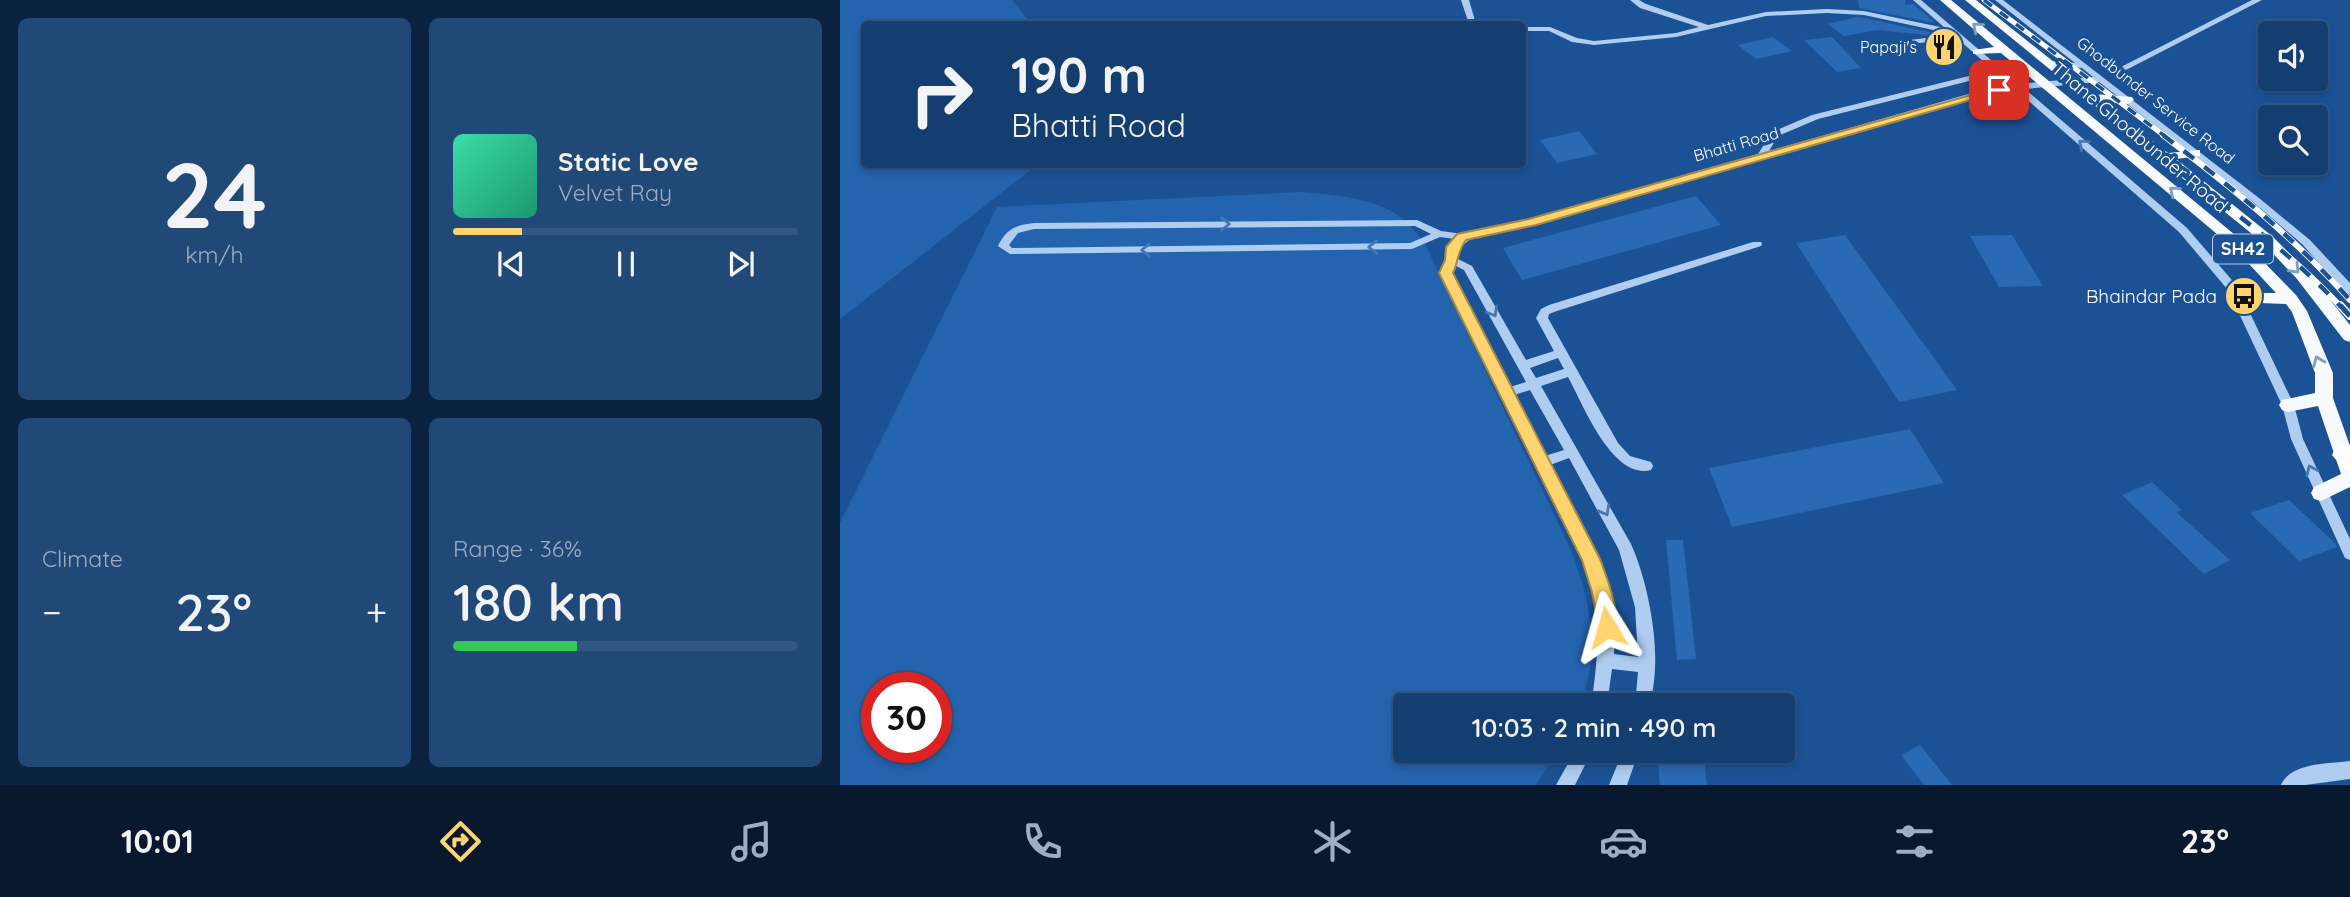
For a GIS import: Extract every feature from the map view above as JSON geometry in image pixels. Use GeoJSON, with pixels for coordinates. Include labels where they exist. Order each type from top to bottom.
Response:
{"type":"FeatureCollection","features":[{"type":"Feature","properties":{"kind":"main road","name":"Thane Ghodbunder Road"},"geometry":{"type":"LineString","coordinates":[[1944,0],[2241,247],[2290,299],[2299,311],[2323,373],[2324,398],[2348,467]]}},
{"type":"Feature","properties":{"kind":"main road","name":"Thane Ghodbunder Road"},"geometry":{"type":"LineString","coordinates":[[1970,0],[2267,239],[2302,275],[2350,336]]}},
{"type":"Feature","properties":{"kind":"main road"},"geometry":{"type":"LineString","coordinates":[[1977,52],[2003,49]]}},
{"type":"Feature","properties":{"kind":"main road"},"geometry":{"type":"LineString","coordinates":[[2053,90],[2092,98],[2127,100]]}},
{"type":"Feature","properties":{"kind":"main road"},"geometry":{"type":"LineString","coordinates":[[2139,162],[2194,153]]}},
{"type":"Feature","properties":{"kind":"main road"},"geometry":{"type":"LineString","coordinates":[[2239,298],[2290,299]]}},
{"type":"Feature","properties":{"kind":"main road"},"geometry":{"type":"LineString","coordinates":[[2288,405],[2324,398]]}},
{"type":"Feature","properties":{"kind":"main road"},"geometry":{"type":"LineString","coordinates":[[2321,493],[2348,467]]}},
{"type":"Feature","properties":{"kind":"street"},"geometry":{"type":"LineString","coordinates":[[1465,0],[1472,21]]}},
{"type":"Feature","properties":{"kind":"street"},"geometry":{"type":"LineString","coordinates":[[1634,0],[1643,6],[1707,28]]}},
{"type":"Feature","properties":{"kind":"street"},"geometry":{"type":"LineString","coordinates":[[1917,0],[2183,230],[2239,298],[2288,405],[2297,439],[2350,554]]}},
{"type":"Feature","properties":{"kind":"street","name":"Ghodbunder Service Road"},"geometry":{"type":"LineString","coordinates":[[1999,0],[2306,242],[2350,290]]}},
{"type":"Feature","properties":{"kind":"street"},"geometry":{"type":"LineString","coordinates":[[2121,69],[2258,0]]}},
{"type":"Feature","properties":{"kind":"street"},"geometry":{"type":"LineString","coordinates":[[1526,29],[1550,29],[1575,40],[1594,43],[1653,38],[1766,14],[1826,11],[1864,13],[1957,34]]}},
{"type":"Feature","properties":{"kind":"street"},"geometry":{"type":"LineString","coordinates":[[1900,43],[1957,34]]}},
{"type":"Feature","properties":{"kind":"street"},"geometry":{"type":"LineString","coordinates":[[2050,63],[2084,66]]}},
{"type":"Feature","properties":{"kind":"street"},"geometry":{"type":"LineString","coordinates":[[1761,157],[1775,134],[1815,117],[1998,71]]}},
{"type":"Feature","properties":{"kind":"street","name":"Bhatti Road"},"geometry":{"type":"LineString","coordinates":[[1439,234],[1412,246],[1010,251],[1003,246],[1008,233],[1018,227],[1034,226],[1417,223],[1439,234],[1461,237],[1531,222],[1982,93],[2016,87],[2053,90],[2101,79]]}},
{"type":"Feature","properties":{"kind":"street"},"geometry":{"type":"LineString","coordinates":[[1461,237],[1453,247],[1452,260],[1446,273],[1591,559],[1598,581],[1607,627],[1607,661],[1601,693]]}},
{"type":"Feature","properties":{"kind":"street"},"geometry":{"type":"LineString","coordinates":[[1646,466],[1626,460],[1613,447],[1542,318],[1545,312],[1757,244]]}},
{"type":"Feature","properties":{"kind":"street"},"geometry":{"type":"LineString","coordinates":[[1452,260],[1468,268],[1626,548],[1639,585],[1647,625],[1648,666],[1645,693]]}},
{"type":"Feature","properties":{"kind":"street"},"geometry":{"type":"LineString","coordinates":[[1523,366],[1561,353]]}},
{"type":"Feature","properties":{"kind":"street"},"geometry":{"type":"LineString","coordinates":[[1507,393],[1571,371]]}},
{"type":"Feature","properties":{"kind":"street"},"geometry":{"type":"LineString","coordinates":[[1542,462],[1572,452]]}},
{"type":"Feature","properties":{"kind":"street"},"geometry":{"type":"LineString","coordinates":[[1607,661],[1648,666]]}},
{"type":"Feature","properties":{"kind":"street"},"geometry":{"type":"LineString","coordinates":[[1566,785],[1578,763]]}},
{"type":"Feature","properties":{"kind":"street"},"geometry":{"type":"LineString","coordinates":[[1618,785],[1626,763]]}},
{"type":"Feature","properties":{"kind":"street"},"geometry":{"type":"LineString","coordinates":[[2290,785],[2301,777],[2350,770]]}},
{"type":"Feature","properties":{"kind":"shaded area"},"geometry":{"type":"Polygon","coordinates":[[[840,0],[1012,0],[1029,21],[861,21],[861,168],[1033,168],[840,319],[840,0]]]}},
{"type":"Feature","properties":{"kind":"shaded area"},"geometry":{"type":"Polygon","coordinates":[[[1302,192],[1357,199],[1397,215],[1425,244],[1571,550],[1588,607],[1592,646],[1590,666],[1583,693],[1393,693],[1393,763],[1550,763],[1536,785],[840,785],[840,523],[997,207],[1302,192]]]}},
{"type":"Feature","properties":{"kind":"building"},"geometry":{"type":"Polygon","coordinates":[[[1858,0],[1905,0],[1905,5],[1914,4],[1935,23],[1859,8],[1858,0]]]}},
{"type":"Feature","properties":{"kind":"building"},"geometry":{"type":"Polygon","coordinates":[[[1857,17],[1939,34],[1878,30],[1844,36],[1828,24],[1857,17]]]}},
{"type":"Feature","properties":{"kind":"building"},"geometry":{"type":"Polygon","coordinates":[[[1773,37],[1792,51],[1756,59],[1738,45],[1773,37]]]}},
{"type":"Feature","properties":{"kind":"building"},"geometry":{"type":"Polygon","coordinates":[[[1832,37],[1861,68],[1837,72],[1804,40],[1832,37]]]}},
{"type":"Feature","properties":{"kind":"building"},"geometry":{"type":"Polygon","coordinates":[[[1579,131],[1597,154],[1557,163],[1540,140],[1579,131]]]}},
{"type":"Feature","properties":{"kind":"building"},"geometry":{"type":"Polygon","coordinates":[[[1696,196],[1721,225],[1522,280],[1503,248],[1696,196]]]}},
{"type":"Feature","properties":{"kind":"building"},"geometry":{"type":"Polygon","coordinates":[[[1845,235],[1957,390],[1899,402],[1796,243],[1845,235]]]}},
{"type":"Feature","properties":{"kind":"building"},"geometry":{"type":"Polygon","coordinates":[[[2012,235],[2043,286],[1999,287],[1970,236],[2012,235]]]}},
{"type":"Feature","properties":{"kind":"building"},"geometry":{"type":"Polygon","coordinates":[[[1910,429],[1944,483],[1732,527],[1709,468],[1910,429]]]}},
{"type":"Feature","properties":{"kind":"building"},"geometry":{"type":"Polygon","coordinates":[[[2152,482],[2182,510],[2176,512],[2230,560],[2204,574],[2122,495],[2152,482]]]}},
{"type":"Feature","properties":{"kind":"building"},"geometry":{"type":"Polygon","coordinates":[[[2289,500],[2337,547],[2299,561],[2250,513],[2289,500]]]}},
{"type":"Feature","properties":{"kind":"building"},"geometry":{"type":"Polygon","coordinates":[[[1666,540],[1683,540],[1696,659],[1677,660],[1666,540]]]}},
{"type":"Feature","properties":{"kind":"building"},"geometry":{"type":"Polygon","coordinates":[[[1920,745],[1952,785],[1924,785],[1901,755],[1920,745]]]}},
{"type":"Feature","properties":{"kind":"building"},"geometry":{"type":"Polygon","coordinates":[[[1658,763],[1704,763],[1707,785],[1660,785],[1658,763]]]}},
{"type":"Feature","properties":{"kind":"railway"},"geometry":{"type":"LineString","coordinates":[[1984,0],[2166,137]]}},
{"type":"Feature","properties":{"kind":"railway"},"geometry":{"type":"LineString","coordinates":[[2163,135],[2261,213],[2307,255],[2350,300]]}},
{"type":"Feature","properties":{"kind":"railway"},"geometry":{"type":"LineString","coordinates":[[2135,141],[2268,239],[2341,307]]}},
{"type":"Feature","properties":{"kind":"railway"},"geometry":{"type":"LineString","coordinates":[[2340,305],[2350,316]]}},
{"type":"Feature","properties":{"kind":"place","name":"Papaji's"},"geometry":{"type":"Point","coordinates":[1944,47]}},
{"type":"Feature","properties":{"kind":"place","name":"Bhaindar Pada"},"geometry":{"type":"Point","coordinates":[2244,296]}},
{"type":"Feature","properties":{"kind":"route"},"geometry":{"type":"LineString","coordinates":[[1607,627],[1602,592],[1591,559],[1446,273],[1452,260],[1453,247],[1461,237],[1531,222],[1999,90]]}}]}
